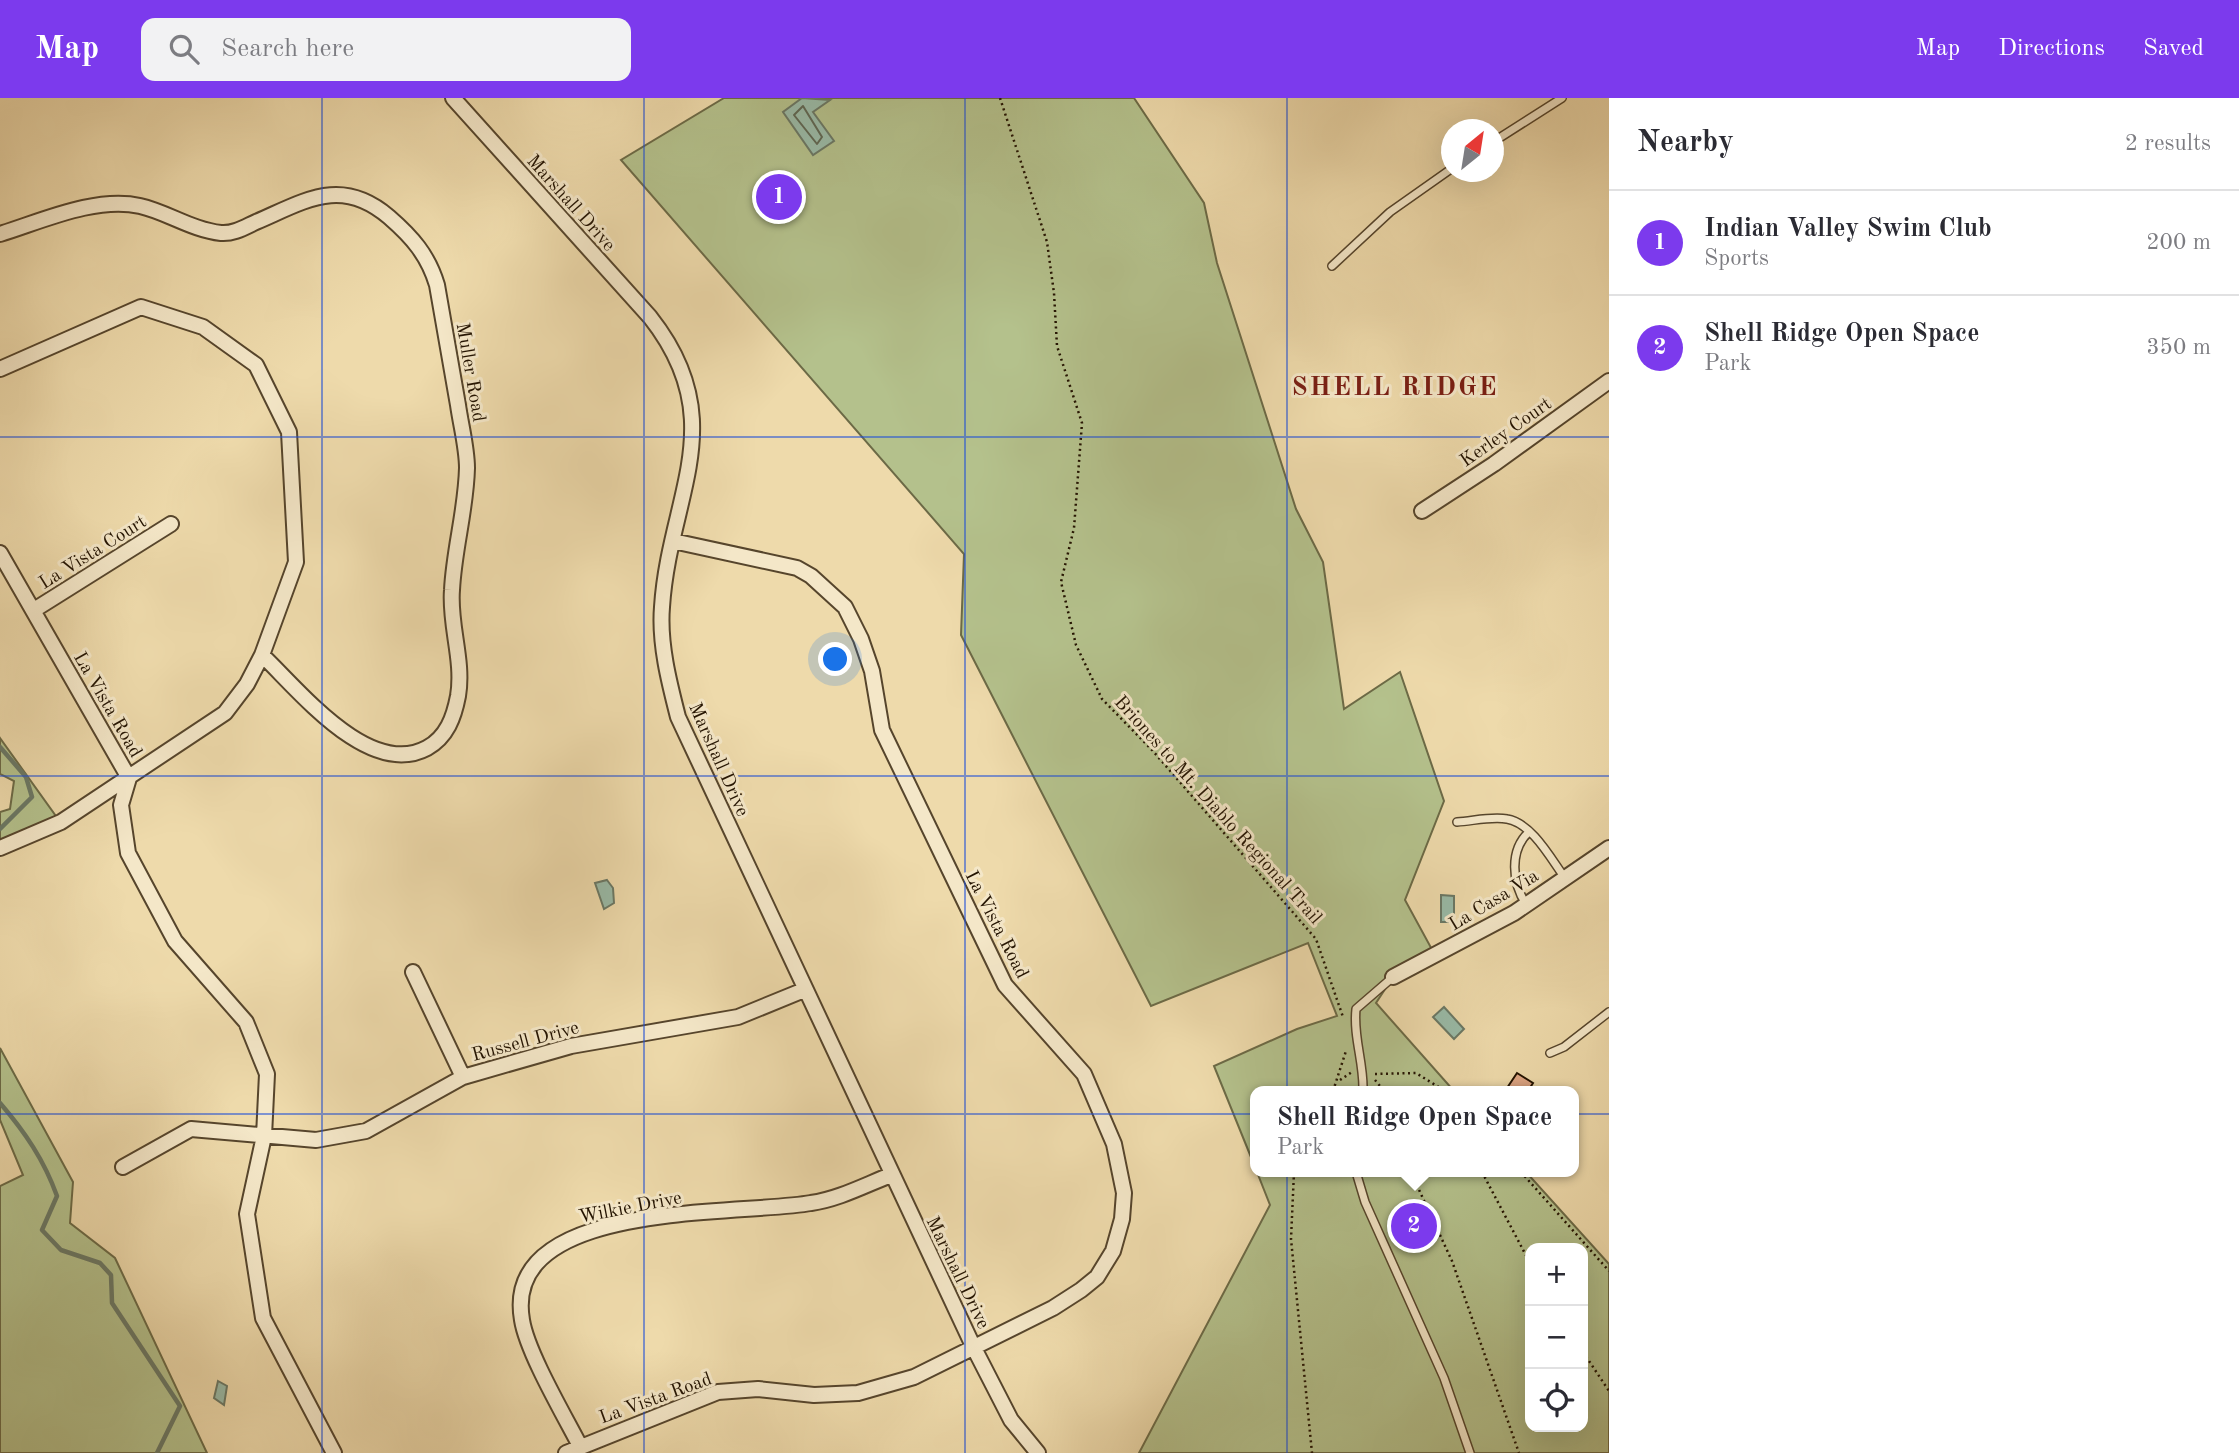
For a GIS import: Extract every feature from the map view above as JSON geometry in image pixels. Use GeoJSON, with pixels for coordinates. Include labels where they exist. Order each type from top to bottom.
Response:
{"type":"FeatureCollection","features":[{"type":"Feature","properties":{"kind":"street","name":"Marshall Drive"},"geometry":{"type":"LineString","coordinates":[[453,98],[649,317],[674,354],[691,405],[694,446],[673,541],[662,609],[670,684],[678,717],[974,1349],[1011,1420],[1038,1453]]}},
{"type":"Feature","properties":{"kind":"street","name":"Muller Road"},"geometry":{"type":"LineString","coordinates":[[0,234],[105,204],[125,203],[208,230],[232,232],[314,197],[346,194],[378,208],[414,238],[430,263],[437,285],[467,465],[464,511],[452,590],[459,662],[458,694],[453,719],[441,738],[411,755],[395,755],[376,750],[332,723],[262,654]]}},
{"type":"Feature","properties":{"kind":"street"},"geometry":{"type":"LineString","coordinates":[[0,369],[141,307],[204,327],[256,365],[289,432],[296,562],[262,654],[247,684],[225,713],[61,822],[0,848]]}},
{"type":"Feature","properties":{"kind":"street","name":"Kerley Court"},"geometry":{"type":"LineString","coordinates":[[1422,511],[1494,464],[1609,381]]}},
{"type":"Feature","properties":{"kind":"street","name":"La Vista Court"},"geometry":{"type":"LineString","coordinates":[[34,610],[171,524]]}},
{"type":"Feature","properties":{"kind":"street","name":"La Vista Road"},"geometry":{"type":"LineString","coordinates":[[566,1453],[718,1392],[758,1389],[814,1395],[858,1393],[914,1377],[974,1349],[1082,1290],[1097,1277],[1113,1251],[1122,1219],[1124,1193],[1114,1144],[1104,1116],[1084,1074],[1005,985],[882,730],[872,671],[845,607],[811,576],[797,568],[673,541]]}},
{"type":"Feature","properties":{"kind":"street","name":"La Vista Road"},"geometry":{"type":"LineString","coordinates":[[0,553],[129,778],[121,805],[128,853],[174,941],[246,1022],[267,1074],[264,1136],[247,1214],[262,1318],[334,1453]]}},
{"type":"Feature","properties":{"kind":"street","name":"La Casa Via"},"geometry":{"type":"LineString","coordinates":[[1393,977],[1526,905],[1609,848]]}},
{"type":"Feature","properties":{"kind":"street"},"geometry":{"type":"LineString","coordinates":[[413,972],[463,1077]]}},
{"type":"Feature","properties":{"kind":"street","name":"Russell Drive"},"geometry":{"type":"LineString","coordinates":[[123,1167],[191,1129],[316,1140],[366,1131],[463,1077],[571,1046],[738,1017],[804,990]]}},
{"type":"Feature","properties":{"kind":"street","name":"Wilkie Drive"},"geometry":{"type":"LineString","coordinates":[[580,1446],[522,1320],[524,1291],[542,1255],[553,1246],[582,1232],[689,1213],[813,1203],[891,1175]]}},
{"type":"Feature","properties":{"kind":"lane"},"geometry":{"type":"LineString","coordinates":[[1504,135],[1562,98]]}},
{"type":"Feature","properties":{"kind":"lane"},"geometry":{"type":"LineString","coordinates":[[1332,266],[1390,212],[1441,176]]}},
{"type":"Feature","properties":{"kind":"lane"},"geometry":{"type":"LineString","coordinates":[[1457,822],[1505,818],[1521,824],[1565,878]]}},
{"type":"Feature","properties":{"kind":"lane"},"geometry":{"type":"LineString","coordinates":[[1526,905],[1517,891],[1515,877],[1519,842],[1529,832]]}},
{"type":"Feature","properties":{"kind":"lane"},"geometry":{"type":"LineString","coordinates":[[1364,1086],[1367,1073],[1354,1025],[1356,1009],[1393,977]]}},
{"type":"Feature","properties":{"kind":"lane"},"geometry":{"type":"LineString","coordinates":[[1550,1053],[1564,1047],[1609,1013]]}},
{"type":"Feature","properties":{"kind":"lane"},"geometry":{"type":"LineString","coordinates":[[1358,1177],[1374,1224],[1444,1378],[1470,1453]]}},
{"type":"Feature","properties":{"kind":"path","name":"Briones to Mt. Diablo Regional Trail"},"geometry":{"type":"LineString","coordinates":[[1000,98],[1047,242],[1057,346],[1082,423],[1074,528],[1061,582],[1076,645],[1102,699],[1152,750],[1316,939],[1344,1022]]}},
{"type":"Feature","properties":{"kind":"path"},"geometry":{"type":"LineString","coordinates":[[1337,1086],[1348,1044]]}},
{"type":"Feature","properties":{"kind":"path"},"geometry":{"type":"LineString","coordinates":[[1340,1080],[1352,1072],[1416,1073],[1437,1086]]}},
{"type":"Feature","properties":{"kind":"path"},"geometry":{"type":"LineString","coordinates":[[1367,1073],[1379,1086]]}},
{"type":"Feature","properties":{"kind":"path"},"geometry":{"type":"LineString","coordinates":[[1294,1177],[1290,1239],[1312,1453]]}},
{"type":"Feature","properties":{"kind":"path"},"geometry":{"type":"LineString","coordinates":[[1412,1177],[1452,1261],[1519,1453]]}},
{"type":"Feature","properties":{"kind":"path"},"geometry":{"type":"LineString","coordinates":[[1485,1177],[1525,1254]]}},
{"type":"Feature","properties":{"kind":"path"},"geometry":{"type":"LineString","coordinates":[[1525,1177],[1609,1271]]}},
{"type":"Feature","properties":{"kind":"path"},"geometry":{"type":"LineString","coordinates":[[1588,1360],[1609,1391]]}},
{"type":"Feature","properties":{"kind":"green space"},"geometry":{"type":"Polygon","coordinates":[[[724,98],[1134,98],[1204,203],[1217,263],[1296,509],[1323,562],[1344,709],[1400,672],[1444,801],[1405,900],[1435,955],[1393,977],[1376,1003],[1450,1086],[1250,1086],[1250,1155],[1214,1066],[1297,1029],[1337,1016],[1308,943],[1151,1006],[961,635],[964,554],[621,160],[724,98]]]}},
{"type":"Feature","properties":{"kind":"green space"},"geometry":{"type":"Polygon","coordinates":[[[0,738],[58,819],[0,852],[0,812],[10,809],[14,781],[0,774],[0,738]]]}},
{"type":"Feature","properties":{"kind":"green space"},"geometry":{"type":"Polygon","coordinates":[[[0,1048],[73,1182],[70,1223],[115,1258],[207,1453],[0,1453],[0,1186],[23,1175],[0,1120],[0,1048]]]}},
{"type":"Feature","properties":{"kind":"green space"},"geometry":{"type":"Polygon","coordinates":[[[1259,1177],[1531,1177],[1609,1264],[1609,1453],[1139,1453],[1270,1205],[1259,1177]]]}},
{"type":"Feature","properties":{"kind":"water"},"geometry":{"type":"Polygon","coordinates":[[[802,98],[830,100],[813,112],[834,141],[813,155],[783,112],[802,98]]]}},
{"type":"Feature","properties":{"kind":"water"},"geometry":{"type":"Polygon","coordinates":[[[607,880],[613,888],[614,903],[604,909],[595,883],[607,880]]]}},
{"type":"Feature","properties":{"kind":"water"},"geometry":{"type":"Polygon","coordinates":[[[1441,895],[1454,896],[1454,922],[1441,922],[1441,895]]]}},
{"type":"Feature","properties":{"kind":"water"},"geometry":{"type":"Polygon","coordinates":[[[1444,1007],[1464,1029],[1454,1039],[1433,1017],[1444,1007]]]}},
{"type":"Feature","properties":{"kind":"water"},"geometry":{"type":"Polygon","coordinates":[[[218,1381],[227,1386],[224,1405],[214,1398],[218,1381]]]}},
{"type":"Feature","properties":{"kind":"building"},"geometry":{"type":"Polygon","coordinates":[[[1517,1073],[1533,1083],[1531,1086],[1508,1086],[1517,1073]]]}},
{"type":"Feature","properties":{"kind":"waterway"},"geometry":{"type":"LineString","coordinates":[[0,747],[26,777],[32,797],[0,829]]}},
{"type":"Feature","properties":{"kind":"waterway"},"geometry":{"type":"LineString","coordinates":[[0,1103],[33,1147],[57,1196],[42,1230],[61,1250],[100,1263],[111,1275],[112,1303],[180,1406],[157,1453]]}},
{"type":"Feature","properties":{"kind":"place","name":"Indian Valley Swim Club"},"geometry":{"type":"Point","coordinates":[779,197]}},
{"type":"Feature","properties":{"kind":"place","name":"Shell Ridge Open Space"},"geometry":{"type":"Point","coordinates":[1414,1226]}},
{"type":"Feature","properties":{"kind":"district","name":"SHELL RIDGE"},"geometry":{"type":"Point","coordinates":[1395,386]}}]}
